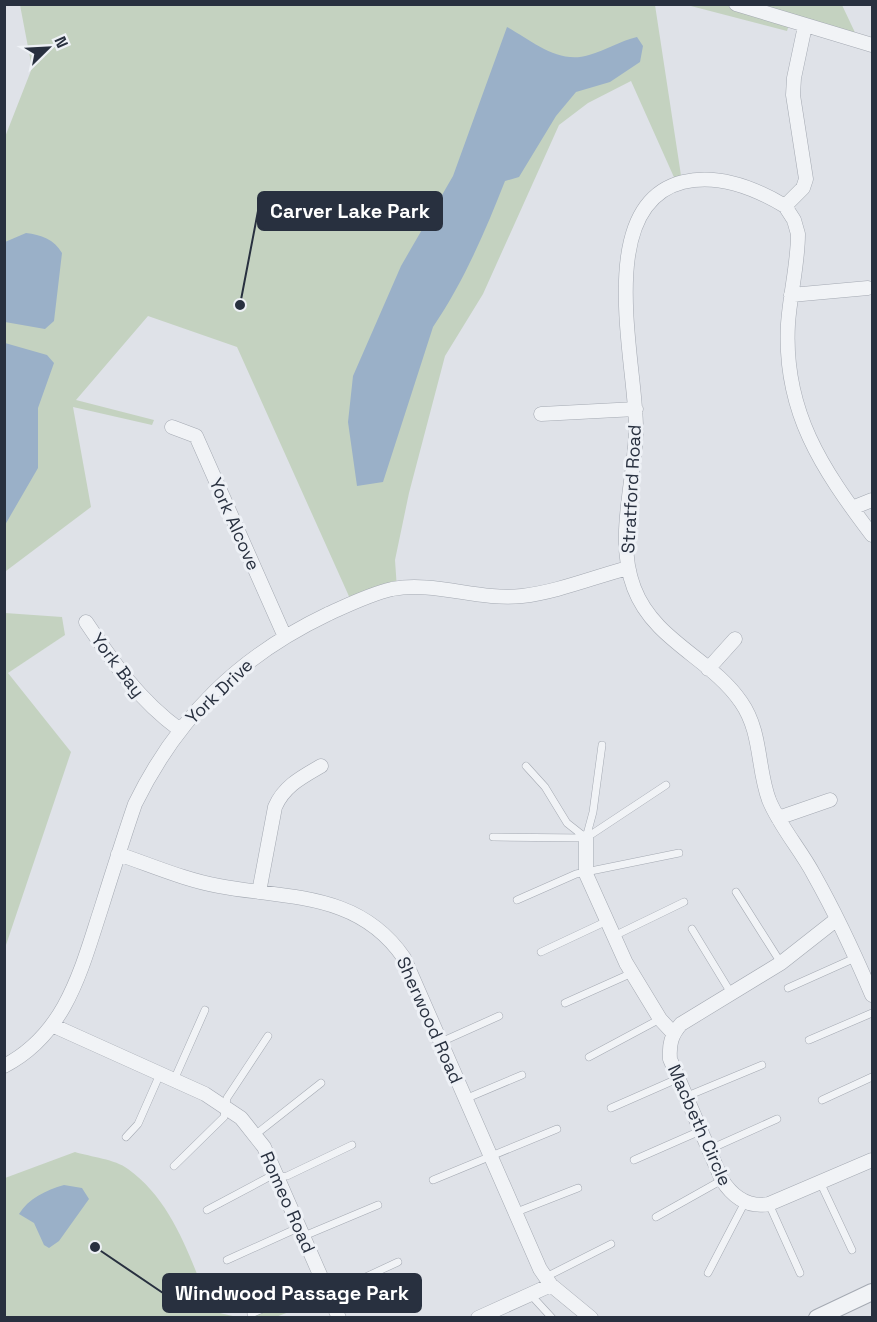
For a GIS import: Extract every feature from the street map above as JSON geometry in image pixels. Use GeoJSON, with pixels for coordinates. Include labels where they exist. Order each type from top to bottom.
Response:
{"type":"FeatureCollection","features":[{"type":"Feature","properties":{"kind":"street"},"geometry":{"type":"LineString","coordinates":[[735,4],[873,45]]}},
{"type":"Feature","properties":{"kind":"street"},"geometry":{"type":"LineString","coordinates":[[805,26],[795,67],[793,95],[806,179],[803,188],[785,206],[794,220],[798,234],[787,351],[797,405],[814,451],[873,535]]}},
{"type":"Feature","properties":{"kind":"street","name":"Stratford Road"},"geometry":{"type":"LineString","coordinates":[[785,206],[747,186],[721,180],[698,179],[677,184],[652,200],[634,233],[624,280],[636,409],[626,550],[628,568],[639,601],[649,617],[664,633],[732,690],[751,718],[764,783],[778,818],[801,852],[872,991]]}},
{"type":"Feature","properties":{"kind":"street"},"geometry":{"type":"LineString","coordinates":[[791,295],[868,288]]}},
{"type":"Feature","properties":{"kind":"street"},"geometry":{"type":"LineString","coordinates":[[541,414],[636,409]]}},
{"type":"Feature","properties":{"kind":"street","name":"York Alcove"},"geometry":{"type":"LineString","coordinates":[[172,427],[196,436],[285,637]]}},
{"type":"Feature","properties":{"kind":"street"},"geometry":{"type":"LineString","coordinates":[[852,508],[873,500]]}},
{"type":"Feature","properties":{"kind":"street","name":"York Drive"},"geometry":{"type":"LineString","coordinates":[[4,1066],[26,1053],[54,1026],[78,981],[135,804],[147,780],[180,730],[232,674],[285,637],[352,603],[392,589],[416,587],[487,596],[523,596],[628,568]]}},
{"type":"Feature","properties":{"kind":"street","name":"York Bay"},"geometry":{"type":"LineString","coordinates":[[86,622],[127,682],[156,713],[180,730]]}},
{"type":"Feature","properties":{"kind":"street"},"geometry":{"type":"LineString","coordinates":[[708,669],[735,639]]}},
{"type":"Feature","properties":{"kind":"street"},"geometry":{"type":"LineString","coordinates":[[260,892],[275,807],[279,797],[293,783],[321,766]]}},
{"type":"Feature","properties":{"kind":"street"},"geometry":{"type":"LineString","coordinates":[[778,818],[830,800]]}},
{"type":"Feature","properties":{"kind":"street"},"geometry":{"type":"LineString","coordinates":[[586,838],[586,874],[632,973],[660,1019],[673,1033],[687,1019],[781,963],[837,919]]}},
{"type":"Feature","properties":{"kind":"street","name":"Sherwood Road"},"geometry":{"type":"LineString","coordinates":[[118,854],[192,879],[322,901],[362,918],[392,941],[404,958],[514,1213],[548,1281],[591,1317]]}},
{"type":"Feature","properties":{"kind":"street","name":"Romeo Road"},"geometry":{"type":"LineString","coordinates":[[54,1026],[174,1080],[225,1106],[241,1118],[255,1135],[278,1176],[339,1317]]}},
{"type":"Feature","properties":{"kind":"street","name":"Macbeth Circle"},"geometry":{"type":"LineString","coordinates":[[673,1033],[669,1046],[670,1059],[677,1079],[729,1192],[745,1202],[759,1206],[769,1204],[872,1161]]}},
{"type":"Feature","properties":{"kind":"street"},"geometry":{"type":"LineString","coordinates":[[478,1317],[500,1313],[548,1281]]}},
{"type":"Feature","properties":{"kind":"street"},"geometry":{"type":"LineString","coordinates":[[817,1317],[873,1292]]}},
{"type":"Feature","properties":{"kind":"lane"},"geometry":{"type":"LineString","coordinates":[[586,838],[593,812],[602,745]]}},
{"type":"Feature","properties":{"kind":"lane"},"geometry":{"type":"LineString","coordinates":[[526,766],[545,787],[567,823],[586,838]]}},
{"type":"Feature","properties":{"kind":"lane"},"geometry":{"type":"LineString","coordinates":[[493,837],[586,838],[666,785]]}},
{"type":"Feature","properties":{"kind":"lane"},"geometry":{"type":"LineString","coordinates":[[517,900],[576,874],[586,874],[679,853]]}},
{"type":"Feature","properties":{"kind":"lane"},"geometry":{"type":"LineString","coordinates":[[736,892],[781,963]]}},
{"type":"Feature","properties":{"kind":"lane"},"geometry":{"type":"LineString","coordinates":[[614,936],[684,902]]}},
{"type":"Feature","properties":{"kind":"lane"},"geometry":{"type":"LineString","coordinates":[[541,952],[608,921]]}},
{"type":"Feature","properties":{"kind":"lane"},"geometry":{"type":"LineString","coordinates":[[692,929],[730,993]]}},
{"type":"Feature","properties":{"kind":"lane"},"geometry":{"type":"LineString","coordinates":[[788,988],[855,958]]}},
{"type":"Feature","properties":{"kind":"lane"},"geometry":{"type":"LineString","coordinates":[[565,1004],[632,973]]}},
{"type":"Feature","properties":{"kind":"lane"},"geometry":{"type":"LineString","coordinates":[[174,1080],[205,1010]]}},
{"type":"Feature","properties":{"kind":"lane"},"geometry":{"type":"LineString","coordinates":[[809,1040],[873,1013]]}},
{"type":"Feature","properties":{"kind":"lane"},"geometry":{"type":"LineString","coordinates":[[440,1042],[499,1016]]}},
{"type":"Feature","properties":{"kind":"lane"},"geometry":{"type":"LineString","coordinates":[[589,1057],[660,1019]]}},
{"type":"Feature","properties":{"kind":"lane"},"geometry":{"type":"LineString","coordinates":[[174,1166],[224,1117],[227,1098],[268,1036]]}},
{"type":"Feature","properties":{"kind":"lane"},"geometry":{"type":"LineString","coordinates":[[685,1097],[762,1065]]}},
{"type":"Feature","properties":{"kind":"lane"},"geometry":{"type":"LineString","coordinates":[[126,1137],[138,1124],[160,1074]]}},
{"type":"Feature","properties":{"kind":"lane"},"geometry":{"type":"LineString","coordinates":[[465,1099],[522,1075]]}},
{"type":"Feature","properties":{"kind":"lane"},"geometry":{"type":"LineString","coordinates":[[822,1100],[873,1077]]}},
{"type":"Feature","properties":{"kind":"lane"},"geometry":{"type":"LineString","coordinates":[[611,1108],[677,1079]]}},
{"type":"Feature","properties":{"kind":"lane"},"geometry":{"type":"LineString","coordinates":[[255,1135],[321,1083]]}},
{"type":"Feature","properties":{"kind":"lane"},"geometry":{"type":"LineString","coordinates":[[708,1150],[777,1119]]}},
{"type":"Feature","properties":{"kind":"lane"},"geometry":{"type":"LineString","coordinates":[[433,1180],[557,1128]]}},
{"type":"Feature","properties":{"kind":"lane"},"geometry":{"type":"LineString","coordinates":[[634,1160],[700,1131]]}},
{"type":"Feature","properties":{"kind":"lane"},"geometry":{"type":"LineString","coordinates":[[207,1210],[269,1177],[287,1176],[352,1145]]}},
{"type":"Feature","properties":{"kind":"lane"},"geometry":{"type":"LineString","coordinates":[[656,1217],[722,1180]]}},
{"type":"Feature","properties":{"kind":"lane"},"geometry":{"type":"LineString","coordinates":[[820,1182],[852,1250]]}},
{"type":"Feature","properties":{"kind":"lane"},"geometry":{"type":"LineString","coordinates":[[514,1213],[578,1188]]}},
{"type":"Feature","properties":{"kind":"lane"},"geometry":{"type":"LineString","coordinates":[[708,1273],[745,1202]]}},
{"type":"Feature","properties":{"kind":"lane"},"geometry":{"type":"LineString","coordinates":[[769,1204],[800,1273]]}},
{"type":"Feature","properties":{"kind":"lane"},"geometry":{"type":"LineString","coordinates":[[227,1260],[378,1205]]}},
{"type":"Feature","properties":{"kind":"lane"},"geometry":{"type":"LineString","coordinates":[[548,1281],[611,1245]]}},
{"type":"Feature","properties":{"kind":"lane"},"geometry":{"type":"LineString","coordinates":[[250,1314],[398,1262]]}},
{"type":"Feature","properties":{"kind":"lane"},"geometry":{"type":"LineString","coordinates":[[531,1294],[552,1317]]}},
{"type":"Feature","properties":{"kind":"green space"},"geometry":{"type":"Polygon","coordinates":[[[20,5],[655,5],[682,182],[677,184],[631,81],[588,103],[559,125],[483,294],[445,356],[409,493],[395,560],[397,589],[352,603],[237,347],[148,316],[76,400],[154,420],[152,425],[73,407],[91,507],[6,571],[5,580],[5,137],[32,68],[20,5]]]}},
{"type":"Feature","properties":{"kind":"green space"},"geometry":{"type":"Polygon","coordinates":[[[687,5],[842,5],[859,41],[790,21],[787,31],[687,5]]]}},
{"type":"Feature","properties":{"kind":"green space"},"geometry":{"type":"Polygon","coordinates":[[[5,613],[62,617],[65,635],[8,673],[71,752],[5,948],[5,613]]]}},
{"type":"Feature","properties":{"kind":"green space"},"geometry":{"type":"Polygon","coordinates":[[[75,1152],[123,1166],[144,1182],[169,1215],[179,1233],[211,1311],[237,1317],[5,1318],[5,1178],[75,1152]]]}},
{"type":"Feature","properties":{"kind":"green space"},"geometry":{"type":"Polygon","coordinates":[[[326,1285],[330,1296],[276,1317],[247,1318],[326,1285]]]}},
{"type":"Feature","properties":{"kind":"water"},"geometry":{"type":"Polygon","coordinates":[[[507,27],[546,50],[567,57],[589,55],[637,37],[643,46],[640,62],[610,82],[576,92],[556,116],[519,177],[505,181],[473,256],[455,292],[433,327],[383,482],[357,486],[348,422],[353,376],[401,266],[453,176],[507,27]]]}},
{"type":"Feature","properties":{"kind":"water"},"geometry":{"type":"Polygon","coordinates":[[[26,233],[47,239],[55,244],[62,253],[54,321],[45,329],[5,322],[5,242],[26,233]]]}},
{"type":"Feature","properties":{"kind":"water"},"geometry":{"type":"Polygon","coordinates":[[[5,343],[47,355],[54,363],[38,408],[38,468],[5,525],[5,343]]]}},
{"type":"Feature","properties":{"kind":"water"},"geometry":{"type":"Polygon","coordinates":[[[64,1185],[82,1188],[89,1199],[59,1241],[49,1248],[44,1245],[34,1223],[19,1214],[38,1196],[64,1185]]]}},
{"type":"Feature","properties":{"kind":"place","name":"Carver Lake Park"},"geometry":{"type":"Point","coordinates":[240,305]}},
{"type":"Feature","properties":{"kind":"place","name":"Windwood Passage Park"},"geometry":{"type":"Point","coordinates":[95,1247]}}]}
